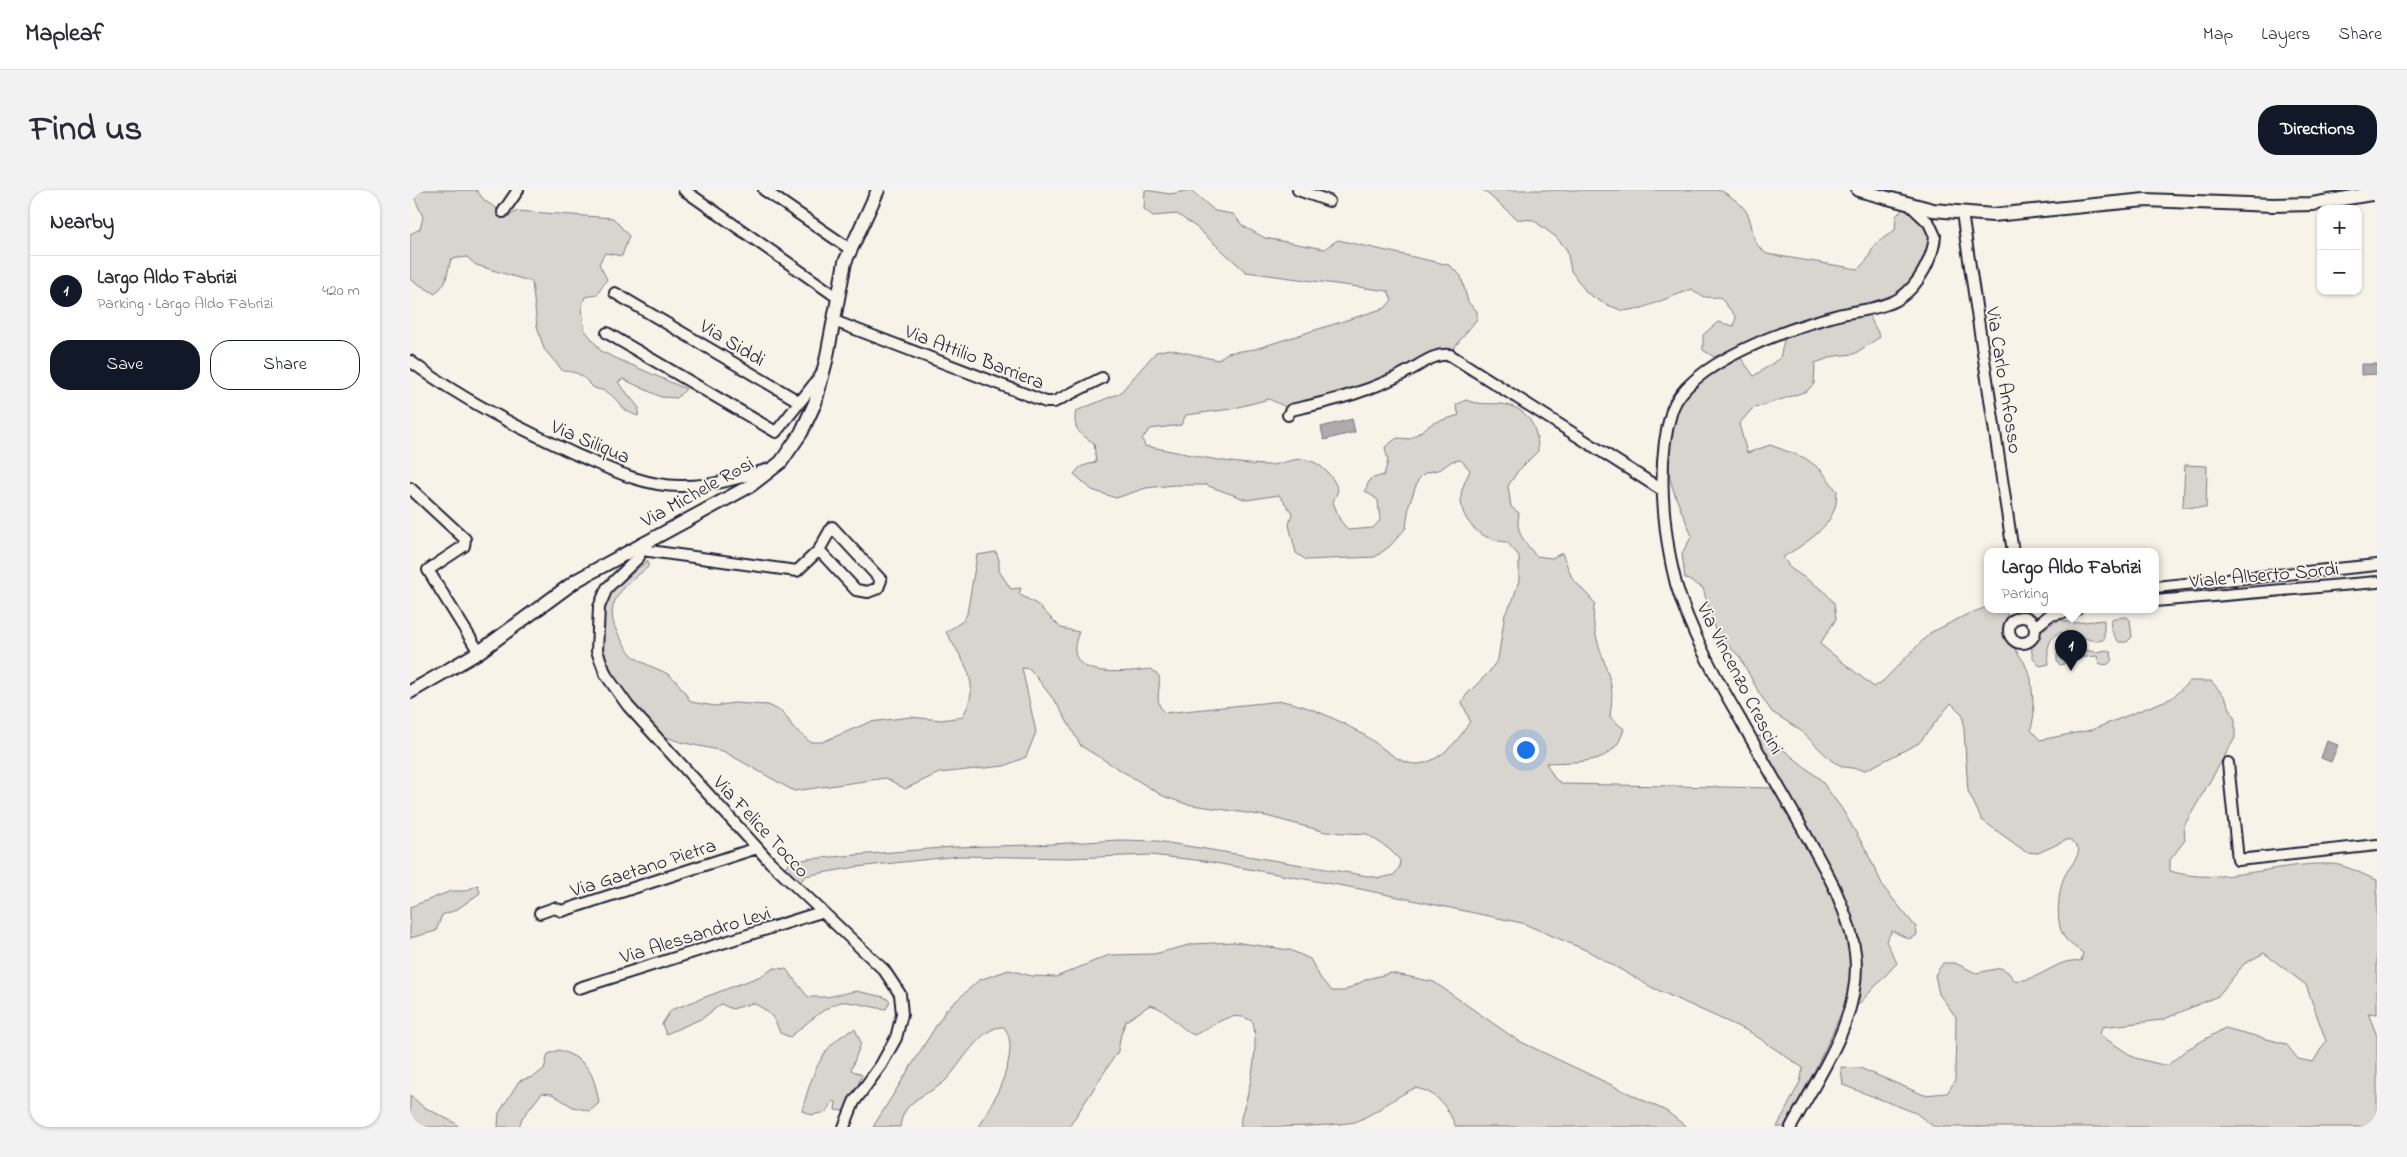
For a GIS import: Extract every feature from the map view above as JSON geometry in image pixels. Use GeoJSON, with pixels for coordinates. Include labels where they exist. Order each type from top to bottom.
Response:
{"type":"FeatureCollection","features":[{"type":"Feature","properties":{"kind":"street"},"geometry":{"type":"LineString","coordinates":[[503,212],[518,190]]}},
{"type":"Feature","properties":{"kind":"street"},"geometry":{"type":"LineString","coordinates":[[684,190],[837,297]]}},
{"type":"Feature","properties":{"kind":"street"},"geometry":{"type":"LineString","coordinates":[[764,190],[850,249]]}},
{"type":"Feature","properties":{"kind":"street","name":"Via Michele Rosi"},"geometry":{"type":"LineString","coordinates":[[410,692],[479,652],[577,580],[642,547],[750,486],[776,467],[792,447],[805,426],[824,373],[837,297],[850,249],[878,190]]}},
{"type":"Feature","properties":{"kind":"street"},"geometry":{"type":"LineString","coordinates":[[1298,190],[1328,200]]}},
{"type":"Feature","properties":{"kind":"street"},"geometry":{"type":"LineString","coordinates":[[1858,190],[1908,204],[1962,213],[2015,213],[2145,200],[2305,205],[2377,192]]}},
{"type":"Feature","properties":{"kind":"street","name":"Via Vincenzo Crescini"},"geometry":{"type":"LineString","coordinates":[[1791,1127],[1836,1042],[1851,1002],[1856,970],[1852,938],[1844,910],[1824,867],[1718,682],[1693,628],[1674,573],[1662,490],[1664,455],[1670,419],[1678,399],[1692,381],[1707,371],[1774,336],[1821,320],[1890,303],[1900,298],[1913,285],[1927,264],[1935,234],[1929,223],[1908,204]]}},
{"type":"Feature","properties":{"kind":"street","name":"Via Carlo Anfosso"},"geometry":{"type":"LineString","coordinates":[[1962,213],[2012,548]]}},
{"type":"Feature","properties":{"kind":"street","name":"Via Siddi"},"geometry":{"type":"LineString","coordinates":[[615,293],[800,402]]}},
{"type":"Feature","properties":{"kind":"street","name":"Via Attilio Barriera"},"geometry":{"type":"LineString","coordinates":[[834,321],[1048,402],[1070,394],[1102,378]]}},
{"type":"Feature","properties":{"kind":"street"},"geometry":{"type":"LineString","coordinates":[[607,333],[776,432],[824,373]]}},
{"type":"Feature","properties":{"kind":"street"},"geometry":{"type":"LineString","coordinates":[[1288,415],[1291,410],[1356,394],[1401,376],[1436,356],[1450,355],[1662,490]]}},
{"type":"Feature","properties":{"kind":"street","name":"Via Siliqua"},"geometry":{"type":"LineString","coordinates":[[410,361],[458,395],[501,419],[607,468],[636,479],[668,485],[696,486],[724,482],[776,467]]}},
{"type":"Feature","properties":{"kind":"street"},"geometry":{"type":"LineString","coordinates":[[410,488],[465,539],[464,546],[428,570],[479,652]]}},
{"type":"Feature","properties":{"kind":"street"},"geometry":{"type":"LineString","coordinates":[[642,547],[797,571],[819,550],[832,527],[881,580],[878,588],[868,592],[856,590],[819,550]]}},
{"type":"Feature","properties":{"kind":"street","name":"Via Felice Tocco"},"geometry":{"type":"LineString","coordinates":[[642,547],[639,557],[610,584],[601,598],[596,645],[600,663],[611,683],[628,706],[757,848],[821,912],[890,976],[898,988],[902,1003],[899,1028],[892,1047],[854,1102],[844,1127]]}},
{"type":"Feature","properties":{"kind":"street"},"geometry":{"type":"LineString","coordinates":[[2159,587],[2377,566]]}},
{"type":"Feature","properties":{"kind":"street"},"geometry":{"type":"LineString","coordinates":[[2280,575],[2282,589]]}},
{"type":"Feature","properties":{"kind":"street","name":"Viale Alberto Sordi"},"geometry":{"type":"LineString","coordinates":[[2159,601],[2377,582]]}},
{"type":"Feature","properties":{"kind":"street"},"geometry":{"type":"LineString","coordinates":[[2035,627],[2030,619],[2021,613],[2009,626],[2012,639],[2021,643],[2033,637],[2035,627],[2050,615],[2060,613]]}},
{"type":"Feature","properties":{"kind":"street"},"geometry":{"type":"LineString","coordinates":[[2228,763],[2238,860],[2377,845]]}},
{"type":"Feature","properties":{"kind":"street","name":"Via Gaetano Pietra"},"geometry":{"type":"LineString","coordinates":[[540,914],[554,908],[562,911],[757,848]]}},
{"type":"Feature","properties":{"kind":"street","name":"Via Alessandro Levi"},"geometry":{"type":"LineString","coordinates":[[579,988],[821,912]]}},
{"type":"Feature","properties":{"kind":"shaded area"},"geometry":{"type":"Polygon","coordinates":[[[411,190],[476,190],[485,201],[509,216],[517,211],[613,218],[629,236],[622,256],[605,253],[599,264],[607,279],[597,295],[585,297],[582,306],[584,329],[602,352],[686,389],[677,398],[661,397],[623,379],[618,382],[639,408],[638,416],[632,414],[612,395],[594,388],[580,375],[563,371],[544,349],[537,326],[532,282],[476,265],[467,257],[451,259],[445,283],[435,294],[410,279],[410,234],[420,229],[423,217],[411,190]]]}},
{"type":"Feature","properties":{"kind":"shaded area"},"geometry":{"type":"Polygon","coordinates":[[[1145,190],[1170,194],[1191,190],[1215,211],[1233,214],[1243,226],[1265,238],[1324,249],[1338,240],[1449,265],[1461,276],[1468,302],[1477,311],[1477,319],[1453,349],[1440,349],[1392,378],[1306,405],[1286,407],[1269,399],[1231,409],[1186,415],[1181,425],[1150,429],[1142,439],[1145,446],[1235,463],[1272,465],[1299,459],[1311,461],[1328,472],[1336,485],[1338,490],[1333,502],[1340,520],[1348,530],[1373,528],[1380,520],[1378,500],[1365,491],[1370,479],[1384,475],[1388,461],[1385,447],[1397,438],[1410,439],[1433,423],[1459,415],[1456,405],[1466,400],[1510,406],[1525,414],[1536,434],[1538,451],[1518,471],[1508,486],[1511,507],[1519,513],[1519,532],[1536,556],[1552,558],[1562,553],[1572,578],[1595,603],[1593,613],[1594,624],[1612,690],[1610,717],[1624,729],[1619,741],[1612,750],[1603,756],[1593,760],[1546,763],[1555,779],[1563,784],[1772,788],[1825,877],[1845,926],[1851,951],[1852,975],[1849,992],[1826,1046],[1784,1127],[1777,1127],[1800,1082],[1803,1068],[1750,1032],[1651,987],[1588,951],[1522,923],[1355,888],[1204,861],[1151,855],[1070,858],[959,856],[856,867],[805,876],[800,883],[790,881],[783,868],[793,862],[808,859],[953,847],[1119,840],[1157,841],[1380,878],[1394,875],[1399,868],[1400,860],[1389,849],[1367,834],[1326,832],[1266,816],[1186,804],[1163,796],[1081,746],[1057,704],[1030,669],[1022,668],[1036,732],[1026,757],[1004,766],[939,773],[905,789],[886,778],[794,791],[723,751],[680,742],[655,733],[603,667],[598,633],[602,605],[608,594],[648,560],[648,567],[630,582],[616,598],[612,616],[615,627],[632,655],[674,679],[691,702],[715,706],[734,703],[768,705],[783,712],[793,727],[810,742],[822,742],[870,722],[910,717],[941,720],[962,717],[971,694],[971,684],[965,664],[946,632],[963,621],[967,614],[977,555],[996,552],[999,560],[999,571],[1011,589],[1021,588],[1019,594],[1038,605],[1061,628],[1079,632],[1075,648],[1077,659],[1085,666],[1110,672],[1151,669],[1159,676],[1158,700],[1161,709],[1165,713],[1282,701],[1303,706],[1334,719],[1364,735],[1396,758],[1418,764],[1434,759],[1455,742],[1470,721],[1462,702],[1498,659],[1505,614],[1513,600],[1519,580],[1519,556],[1507,542],[1490,538],[1475,529],[1464,515],[1461,494],[1470,470],[1461,460],[1452,461],[1441,469],[1425,473],[1418,480],[1409,505],[1406,528],[1389,547],[1375,557],[1306,560],[1296,553],[1289,525],[1292,513],[1279,495],[1247,500],[1206,485],[1174,485],[1146,488],[1116,498],[1092,490],[1074,474],[1080,467],[1096,462],[1094,443],[1081,434],[1076,427],[1076,411],[1120,393],[1156,352],[1169,349],[1218,360],[1227,353],[1255,349],[1385,308],[1392,300],[1388,291],[1246,272],[1196,227],[1177,214],[1153,216],[1144,209],[1145,190]]]}},
{"type":"Feature","properties":{"kind":"shaded area"},"geometry":{"type":"Polygon","coordinates":[[[1483,190],[1720,190],[1737,201],[1747,213],[1755,241],[1767,254],[1858,269],[1867,260],[1875,244],[1895,230],[1896,216],[1903,209],[1917,219],[1926,229],[1930,242],[1929,251],[1916,277],[1895,295],[1775,332],[1714,357],[1703,350],[1703,335],[1718,322],[1734,326],[1736,317],[1720,297],[1704,297],[1692,289],[1642,308],[1623,311],[1603,303],[1587,293],[1571,271],[1567,250],[1556,237],[1533,220],[1517,219],[1483,190]]]}},
{"type":"Feature","properties":{"kind":"shaded area"},"geometry":{"type":"Polygon","coordinates":[[[1851,315],[1869,315],[1880,337],[1854,354],[1835,356],[1815,363],[1814,384],[1807,391],[1752,409],[1739,424],[1747,453],[1770,445],[1805,458],[1821,470],[1837,491],[1836,505],[1827,523],[1814,536],[1783,557],[1790,568],[1823,590],[1834,603],[1836,619],[1820,644],[1874,687],[1883,681],[1930,633],[1984,608],[1984,613],[2007,613],[2005,635],[2024,662],[2031,678],[2034,714],[2031,730],[2040,740],[2091,730],[2172,698],[2190,681],[2211,681],[2225,697],[2235,720],[2235,738],[2184,826],[2185,840],[2170,860],[2170,871],[2209,876],[2310,864],[2336,864],[2377,880],[2377,1014],[2368,1013],[2377,1036],[2377,1127],[1934,1127],[1916,1113],[1843,1085],[1841,1067],[1860,1068],[1924,1095],[1947,1093],[1955,1081],[1956,1017],[1939,994],[1935,975],[1943,963],[1955,963],[1976,973],[2001,968],[2008,972],[2014,980],[2023,980],[2039,975],[2063,963],[2081,961],[2083,953],[2069,942],[2062,933],[2058,910],[2063,880],[2079,849],[2069,839],[2038,853],[2026,852],[1982,820],[1968,791],[1963,715],[1951,703],[1919,743],[1866,770],[1844,767],[1832,761],[1800,730],[1772,712],[1759,693],[1740,657],[1716,634],[1703,588],[1685,578],[1682,553],[1692,536],[1674,492],[1669,472],[1669,444],[1672,430],[1683,402],[1690,390],[1703,375],[1740,357],[1754,376],[1780,358],[1785,336],[1851,315]],[[2264,953],[2244,964],[2218,996],[2162,1020],[2102,1027],[2100,1035],[2135,1058],[2167,1066],[2186,1050],[2225,1028],[2286,1044],[2298,1059],[2313,1062],[2326,1041],[2306,985],[2264,953]]]}},
{"type":"Feature","properties":{"kind":"shaded area"},"geometry":{"type":"Polygon","coordinates":[[[2361,364],[2377,364],[2377,374],[2361,375],[2361,364]]]}},
{"type":"Feature","properties":{"kind":"shaded area"},"geometry":{"type":"Polygon","coordinates":[[[1352,419],[1355,432],[1324,440],[1321,427],[1352,419]]]}},
{"type":"Feature","properties":{"kind":"shaded area"},"geometry":{"type":"Polygon","coordinates":[[[2185,465],[2207,466],[2206,508],[2183,507],[2185,465]]]}},
{"type":"Feature","properties":{"kind":"shaded area"},"geometry":{"type":"Polygon","coordinates":[[[2127,617],[2130,620],[2132,637],[2127,642],[2119,642],[2114,635],[2111,629],[2111,620],[2127,617]]]}},
{"type":"Feature","properties":{"kind":"shaded area"},"geometry":{"type":"Polygon","coordinates":[[[2061,620],[2073,623],[2104,620],[2104,639],[2098,641],[2073,634],[2058,634],[2052,639],[2048,649],[2049,664],[2040,666],[2034,659],[2032,652],[2035,638],[2047,627],[2061,620]]]}},
{"type":"Feature","properties":{"kind":"shaded area"},"geometry":{"type":"Polygon","coordinates":[[[2065,647],[2096,652],[2107,650],[2111,652],[2112,659],[2109,664],[2105,665],[2099,663],[2097,656],[2065,659],[2064,664],[2060,665],[2057,661],[2057,654],[2065,647]]]}},
{"type":"Feature","properties":{"kind":"shaded area"},"geometry":{"type":"Polygon","coordinates":[[[1765,735],[1820,779],[1842,809],[1865,848],[1884,888],[1916,927],[1917,935],[1909,939],[1892,931],[1886,941],[1897,963],[1857,1006],[1855,1000],[1860,967],[1858,944],[1755,737],[1765,735]]]}},
{"type":"Feature","properties":{"kind":"shaded area"},"geometry":{"type":"Polygon","coordinates":[[[2327,741],[2338,745],[2331,762],[2321,758],[2327,741]]]}},
{"type":"Feature","properties":{"kind":"shaded area"},"geometry":{"type":"Polygon","coordinates":[[[478,885],[480,893],[456,910],[442,915],[436,931],[410,938],[410,907],[451,891],[465,891],[478,885]]]}},
{"type":"Feature","properties":{"kind":"shaded area"},"geometry":{"type":"Polygon","coordinates":[[[1234,942],[1290,950],[1310,959],[1321,979],[1332,991],[1344,991],[1367,979],[1391,973],[1434,982],[1517,1040],[1666,1111],[1687,1127],[1456,1127],[1445,1107],[1436,1097],[1415,1088],[1355,1122],[1315,1126],[1241,1127],[1241,1115],[1253,1069],[1255,1040],[1253,1022],[1238,1016],[1231,1017],[1194,1035],[1182,1028],[1162,1010],[1150,1005],[1126,1021],[1118,1051],[1069,1127],[979,1127],[998,1092],[1008,1063],[1009,1037],[1004,1027],[987,1032],[972,1047],[946,1080],[909,1106],[905,1111],[900,1127],[873,1127],[946,1010],[979,980],[1009,970],[1032,976],[1056,977],[1109,955],[1154,954],[1193,944],[1234,942]]]}},
{"type":"Feature","properties":{"kind":"shaded area"},"geometry":{"type":"Polygon","coordinates":[[[774,968],[786,969],[808,997],[827,997],[856,991],[884,997],[890,1001],[886,1009],[841,1002],[826,1009],[790,1037],[780,1033],[770,1015],[763,1008],[753,1003],[732,1009],[721,1004],[703,1018],[666,1034],[662,1024],[671,1010],[761,976],[774,968]]]}},
{"type":"Feature","properties":{"kind":"shaded area"},"geometry":{"type":"Polygon","coordinates":[[[855,1029],[861,1043],[851,1070],[862,1075],[850,1103],[843,1111],[835,1110],[836,1102],[833,1101],[827,1112],[812,1115],[802,1111],[809,1086],[819,1062],[834,1043],[843,1035],[855,1029]]]}},
{"type":"Feature","properties":{"kind":"shaded area"},"geometry":{"type":"Polygon","coordinates":[[[559,1050],[577,1058],[588,1069],[595,1083],[599,1103],[590,1111],[573,1107],[552,1094],[542,1093],[522,1118],[519,1127],[498,1127],[499,1113],[519,1081],[535,1076],[544,1069],[548,1054],[559,1050]]]}},
{"type":"Feature","properties":{"kind":"shaded area"},"geometry":{"type":"Polygon","coordinates":[[[410,1095],[422,1106],[455,1123],[459,1127],[410,1127],[410,1095]]]}},
{"type":"Feature","properties":{"kind":"place","name":"Largo Aldo Fabrizi"},"geometry":{"type":"Point","coordinates":[2071,671]}}]}
